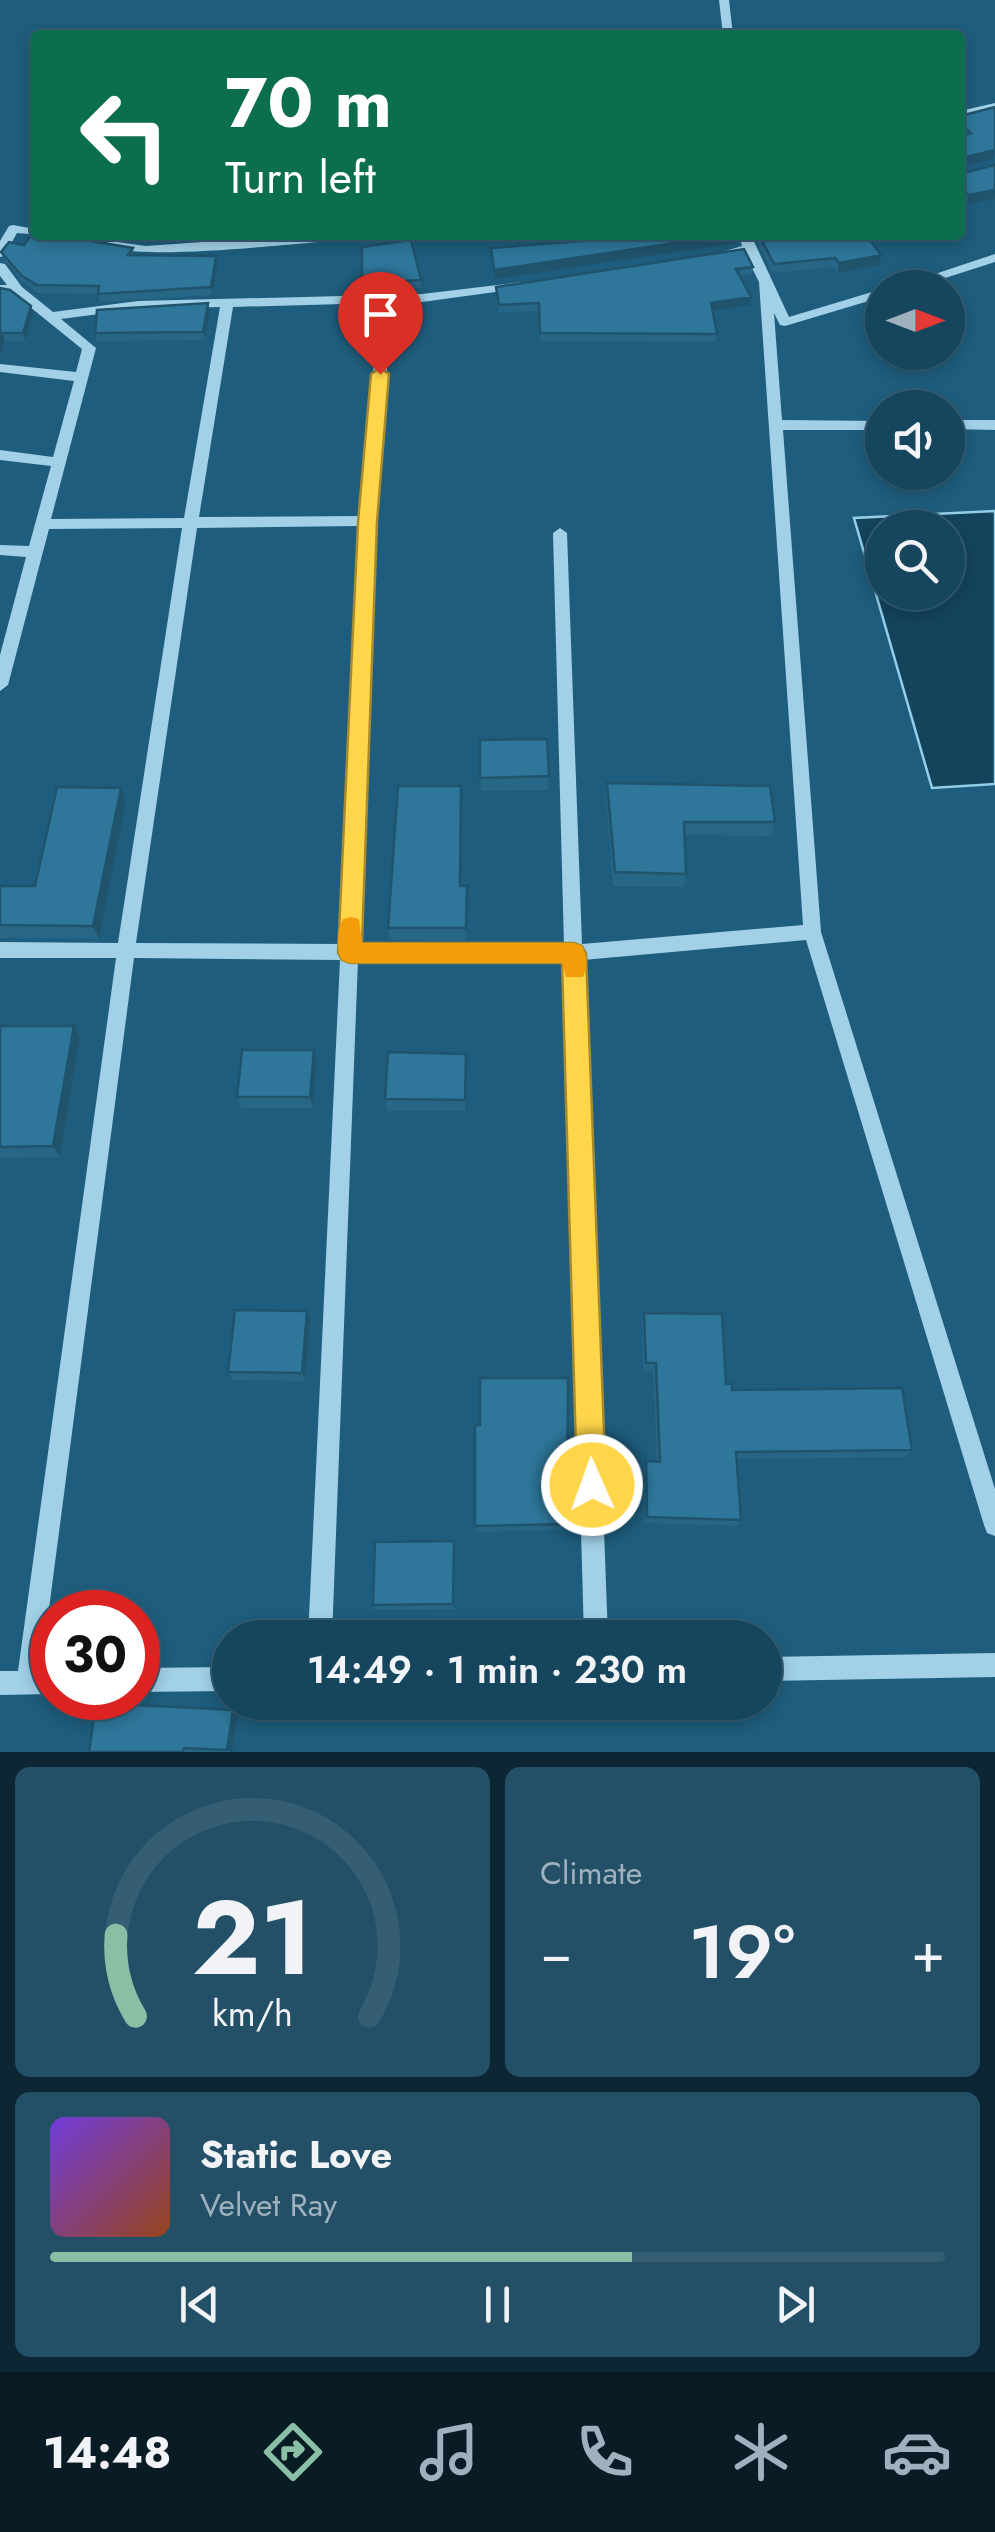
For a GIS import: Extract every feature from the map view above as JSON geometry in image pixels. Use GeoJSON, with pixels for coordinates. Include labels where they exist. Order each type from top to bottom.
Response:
{"type":"FeatureCollection","features":[{"type":"Feature","properties":{"kind":"street"},"geometry":{"type":"LineString","coordinates":[[724,0],[727,30]]}},
{"type":"Feature","properties":{"kind":"street"},"geometry":{"type":"LineString","coordinates":[[965,113],[995,106]]}},
{"type":"Feature","properties":{"kind":"street"},"geometry":{"type":"LineString","coordinates":[[0,252],[14,229],[30,232]]}},
{"type":"Feature","properties":{"kind":"street"},"geometry":{"type":"LineString","coordinates":[[88,241],[146,250],[284,240]]}},
{"type":"Feature","properties":{"kind":"street"},"geometry":{"type":"LineString","coordinates":[[710,256],[747,242],[786,322],[865,298]]}},
{"type":"Feature","properties":{"kind":"street"},"geometry":{"type":"LineString","coordinates":[[957,270],[995,258]]}},
{"type":"Feature","properties":{"kind":"street"},"geometry":{"type":"LineString","coordinates":[[0,266],[17,290],[89,348],[0,685]]}},
{"type":"Feature","properties":{"kind":"street"},"geometry":{"type":"LineString","coordinates":[[54,316],[138,305],[386,300],[538,282]]}},
{"type":"Feature","properties":{"kind":"street"},"geometry":{"type":"LineString","coordinates":[[765,282],[812,932],[995,1525]]}},
{"type":"Feature","properties":{"kind":"street"},"geometry":{"type":"LineString","coordinates":[[0,289],[17,290]]}},
{"type":"Feature","properties":{"kind":"street"},"geometry":{"type":"LineString","coordinates":[[321,1620],[368,522],[386,300]]}},
{"type":"Feature","properties":{"kind":"street"},"geometry":{"type":"LineString","coordinates":[[51,1590],[126,950],[189,522],[227,304]]}},
{"type":"Feature","properties":{"kind":"street"},"geometry":{"type":"LineString","coordinates":[[0,368],[82,377]]}},
{"type":"Feature","properties":{"kind":"street"},"geometry":{"type":"LineString","coordinates":[[776,426],[865,426]]}},
{"type":"Feature","properties":{"kind":"street"},"geometry":{"type":"LineString","coordinates":[[965,426],[995,426]]}},
{"type":"Feature","properties":{"kind":"street"},"geometry":{"type":"LineString","coordinates":[[0,455],[58,462]]}},
{"type":"Feature","properties":{"kind":"street"},"geometry":{"type":"LineString","coordinates":[[42,524],[368,522]]}},
{"type":"Feature","properties":{"kind":"street"},"geometry":{"type":"LineString","coordinates":[[560,532],[595,1620]]}},
{"type":"Feature","properties":{"kind":"street"},"geometry":{"type":"LineString","coordinates":[[0,550],[35,552]]}},
{"type":"Feature","properties":{"kind":"street"},"geometry":{"type":"LineString","coordinates":[[0,950],[574,953],[812,932]]}},
{"type":"Feature","properties":{"kind":"street"},"geometry":{"type":"LineString","coordinates":[[782,1669],[995,1665]]}},
{"type":"Feature","properties":{"kind":"street"},"geometry":{"type":"LineString","coordinates":[[160,1680],[212,1678]]}},
{"type":"Feature","properties":{"kind":"street"},"geometry":{"type":"LineString","coordinates":[[0,1683],[30,1682]]}},
{"type":"Feature","properties":{"kind":"water"},"geometry":{"type":"Polygon","coordinates":[[[995,511],[995,784],[932,788],[881,610],[965,610],[965,512],[995,511]]]}},
{"type":"Feature","properties":{"kind":"water"},"geometry":{"type":"Polygon","coordinates":[[[865,517],[865,556],[854,518],[865,517]]]}},
{"type":"Feature","properties":{"kind":"building"},"geometry":{"type":"Polygon","coordinates":[[[995,107],[995,150],[965,157],[965,135],[971,133],[965,128],[965,115],[995,107]]]}},
{"type":"Feature","properties":{"kind":"building"},"geometry":{"type":"Polygon","coordinates":[[[995,165],[995,190],[969,195],[965,191],[965,173],[995,165]]]}},
{"type":"Feature","properties":{"kind":"building"},"geometry":{"type":"Polygon","coordinates":[[[30,236],[30,240],[84,240],[133,248],[128,255],[216,256],[211,287],[98,294],[99,286],[37,285],[22,276],[1,252],[9,242],[24,245],[30,236]]]}},
{"type":"Feature","properties":{"kind":"building"},"geometry":{"type":"Polygon","coordinates":[[[411,240],[421,280],[362,284],[362,247],[411,240]]]}},
{"type":"Feature","properties":{"kind":"building"},"geometry":{"type":"Polygon","coordinates":[[[695,240],[494,270],[491,248],[583,241],[695,240]]]}},
{"type":"Feature","properties":{"kind":"building"},"geometry":{"type":"Polygon","coordinates":[[[762,240],[870,240],[881,255],[839,263],[835,258],[774,264],[762,240]]]}},
{"type":"Feature","properties":{"kind":"building"},"geometry":{"type":"Polygon","coordinates":[[[744,249],[753,267],[736,269],[751,297],[711,303],[717,334],[540,333],[539,303],[499,305],[496,287],[744,249]]]}},
{"type":"Feature","properties":{"kind":"building"},"geometry":{"type":"Polygon","coordinates":[[[0,288],[10,290],[31,306],[23,333],[2,333],[0,340],[0,288]]]}},
{"type":"Feature","properties":{"kind":"building"},"geometry":{"type":"Polygon","coordinates":[[[401,298],[400,322],[393,322],[395,299],[401,298]]]}},
{"type":"Feature","properties":{"kind":"building"},"geometry":{"type":"Polygon","coordinates":[[[362,299],[374,299],[372,322],[362,322],[362,299]]]}},
{"type":"Feature","properties":{"kind":"building"},"geometry":{"type":"Polygon","coordinates":[[[208,303],[203,332],[95,333],[97,310],[208,303]]]}},
{"type":"Feature","properties":{"kind":"building"},"geometry":{"type":"Polygon","coordinates":[[[547,739],[549,776],[480,778],[480,740],[547,739]]]}},
{"type":"Feature","properties":{"kind":"building"},"geometry":{"type":"Polygon","coordinates":[[[607,783],[770,786],[775,822],[684,822],[686,874],[615,872],[607,783]]]}},
{"type":"Feature","properties":{"kind":"building"},"geometry":{"type":"Polygon","coordinates":[[[398,786],[461,786],[460,886],[467,886],[466,928],[388,928],[398,786]]]}},
{"type":"Feature","properties":{"kind":"building"},"geometry":{"type":"Polygon","coordinates":[[[57,787],[121,788],[93,926],[0,925],[0,886],[35,886],[57,787]]]}},
{"type":"Feature","properties":{"kind":"building"},"geometry":{"type":"Polygon","coordinates":[[[0,1026],[74,1026],[53,1146],[0,1147],[0,1026]]]}},
{"type":"Feature","properties":{"kind":"building"},"geometry":{"type":"Polygon","coordinates":[[[242,1050],[314,1050],[310,1097],[237,1097],[242,1050]]]}},
{"type":"Feature","properties":{"kind":"building"},"geometry":{"type":"Polygon","coordinates":[[[388,1052],[466,1054],[465,1100],[385,1099],[388,1052]]]}},
{"type":"Feature","properties":{"kind":"building"},"geometry":{"type":"Polygon","coordinates":[[[235,1310],[307,1311],[302,1373],[228,1372],[235,1310]]]}},
{"type":"Feature","properties":{"kind":"building"},"geometry":{"type":"Polygon","coordinates":[[[644,1313],[722,1314],[726,1384],[732,1384],[732,1390],[902,1388],[912,1450],[736,1452],[741,1520],[647,1517],[646,1461],[660,1462],[656,1363],[646,1363],[644,1313]]]}},
{"type":"Feature","properties":{"kind":"building"},"geometry":{"type":"Polygon","coordinates":[[[480,1378],[568,1378],[567,1524],[475,1526],[475,1425],[480,1425],[480,1378]]]}},
{"type":"Feature","properties":{"kind":"building"},"geometry":{"type":"Polygon","coordinates":[[[454,1541],[453,1604],[373,1605],[375,1542],[454,1541]]]}},
{"type":"Feature","properties":{"kind":"building"},"geometry":{"type":"Polygon","coordinates":[[[160,1706],[212,1709],[212,1720],[232,1720],[227,1750],[89,1752],[94,1720],[160,1720],[160,1706]]]}},
{"type":"Feature","properties":{"kind":"slow traffic"},"geometry":{"type":"LineString","coordinates":[[351,926],[350,953],[574,953],[574,970]]}},
{"type":"Feature","properties":{"kind":"route"},"geometry":{"type":"LineString","coordinates":[[380,374],[368,522],[350,953],[574,953],[592,1485]]}}]}
